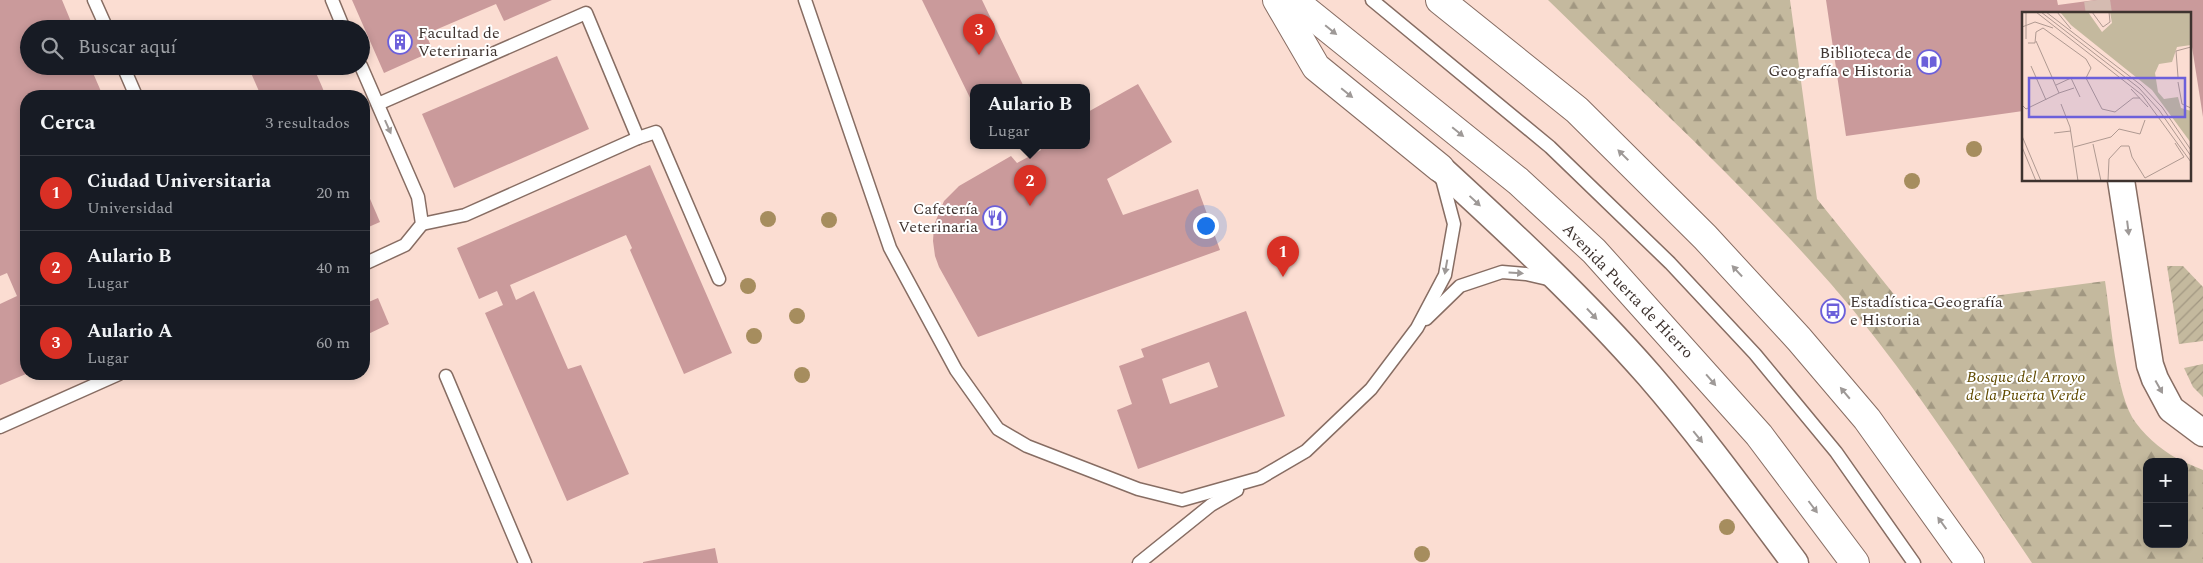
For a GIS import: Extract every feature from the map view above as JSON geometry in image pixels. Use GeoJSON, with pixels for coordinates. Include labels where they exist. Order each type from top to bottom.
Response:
{"type":"FeatureCollection","features":[{"type":"Feature","properties":{"kind":"highway"},"geometry":{"type":"LineString","coordinates":[[1277,0],[1316,67],[1440,168]]}},
{"type":"Feature","properties":{"kind":"highway","name":"Avenida Puerta de Hierro"},"geometry":{"type":"LineString","coordinates":[[1293,0],[1518,181],[1594,251],[1759,435],[1855,563]]}},
{"type":"Feature","properties":{"kind":"highway"},"geometry":{"type":"LineString","coordinates":[[1440,0],[1578,110],[1705,237],[1799,339],[1867,419],[1970,563]]}},
{"type":"Feature","properties":{"kind":"street"},"geometry":{"type":"LineString","coordinates":[[1440,168],[1562,282],[1649,376],[1720,463],[1795,563]]}},
{"type":"Feature","properties":{"kind":"street"},"geometry":{"type":"LineString","coordinates":[[2121,181],[2129,240],[2152,372],[2171,409],[2203,433]]}},
{"type":"Feature","properties":{"kind":"lane"},"geometry":{"type":"LineString","coordinates":[[94,0],[103,20]]}},
{"type":"Feature","properties":{"kind":"lane"},"geometry":{"type":"LineString","coordinates":[[332,0],[340,20]]}},
{"type":"Feature","properties":{"kind":"lane"},"geometry":{"type":"LineString","coordinates":[[805,0],[890,248],[956,370],[998,429],[1027,446],[1138,489],[1182,500],[1260,478]]}},
{"type":"Feature","properties":{"kind":"lane"},"geometry":{"type":"LineString","coordinates":[[1372,0],[1550,147],[1670,263],[1755,354],[1836,452],[1914,563]]}},
{"type":"Feature","properties":{"kind":"lane"},"geometry":{"type":"LineString","coordinates":[[378,104],[586,12],[638,138]]}},
{"type":"Feature","properties":{"kind":"lane"},"geometry":{"type":"LineString","coordinates":[[127,75],[133,90]]}},
{"type":"Feature","properties":{"kind":"lane"},"geometry":{"type":"LineString","coordinates":[[365,75],[418,197],[422,224]]}},
{"type":"Feature","properties":{"kind":"lane"},"geometry":{"type":"LineString","coordinates":[[370,261],[405,245],[422,224],[465,215],[638,138],[656,132],[719,279]]}},
{"type":"Feature","properties":{"kind":"lane"},"geometry":{"type":"LineString","coordinates":[[1417,328],[1445,275],[1454,224],[1440,168]]}},
{"type":"Feature","properties":{"kind":"lane"},"geometry":{"type":"LineString","coordinates":[[1139,563],[1211,506],[1306,451],[1371,389],[1417,328],[1460,286],[1502,272],[1526,274],[1562,282]]}},
{"type":"Feature","properties":{"kind":"lane"},"geometry":{"type":"LineString","coordinates":[[446,376],[525,563]]}},
{"type":"Feature","properties":{"kind":"lane"},"geometry":{"type":"LineString","coordinates":[[0,427],[106,380]]}},
{"type":"Feature","properties":{"kind":"green space","name":"Bosque del Arroyo de la Puerta Verde"},"geometry":{"type":"Polygon","coordinates":[[[1548,0],[1790,0],[1817,199],[1905,308],[2105,281],[2115,355],[2123,394],[2129,410],[2141,429],[2158,446],[2176,458],[2143,458],[2143,548],[2188,548],[2188,464],[2203,470],[2203,563],[2032,563],[1911,385],[1859,317],[1763,211],[1548,0]]]}},
{"type":"Feature","properties":{"kind":"green space"},"geometry":{"type":"Polygon","coordinates":[[[2167,266],[2183,266],[2203,287],[2203,341],[2179,344],[2167,266]]]}},
{"type":"Feature","properties":{"kind":"green space"},"geometry":{"type":"Polygon","coordinates":[[[2203,364],[2203,397],[2193,387],[2184,368],[2203,364]]]}},
{"type":"Feature","properties":{"kind":"building"},"geometry":{"type":"Polygon","coordinates":[[[0,0],[62,0],[70,20],[20,20],[20,75],[94,75],[100,90],[20,90],[20,377],[0,385],[0,304],[17,296],[7,273],[0,276],[0,0]]]}},
{"type":"Feature","properties":{"kind":"building","name":"Facultad de Veterinaria"},"geometry":{"type":"Polygon","coordinates":[[[352,0],[552,0],[504,21],[496,4],[426,34],[433,51],[384,73],[370,41],[370,20],[361,20],[352,0]]]}},
{"type":"Feature","properties":{"kind":"building"},"geometry":{"type":"Polygon","coordinates":[[[922,0],[982,0],[1023,84],[970,84],[970,98],[922,0]]]}},
{"type":"Feature","properties":{"kind":"building","name":"Biblioteca de Geografía e Historia"},"geometry":{"type":"Polygon","coordinates":[[[1826,0],[2057,0],[2058,5],[2095,0],[2203,0],[2203,117],[2192,47],[2190,47],[2190,12],[2022,12],[2022,111],[1846,136],[1826,0]]]}},
{"type":"Feature","properties":{"kind":"building"},"geometry":{"type":"Polygon","coordinates":[[[557,56],[589,129],[454,188],[422,114],[557,56]]]}},
{"type":"Feature","properties":{"kind":"building"},"geometry":{"type":"Polygon","coordinates":[[[252,75],[317,75],[323,90],[258,90],[252,75]]]}},
{"type":"Feature","properties":{"kind":"building"},"geometry":{"type":"Polygon","coordinates":[[[1138,84],[1172,142],[1107,179],[1123,215],[1198,189],[1220,250],[978,337],[939,267],[935,256],[933,241],[934,225],[944,201],[959,186],[1011,156],[1017,163],[1040,149],[1090,149],[1090,111],[1138,84]]]}},
{"type":"Feature","properties":{"kind":"building"},"geometry":{"type":"Polygon","coordinates":[[[650,165],[732,353],[684,374],[630,250],[632,248],[626,235],[510,285],[516,300],[534,291],[568,369],[581,365],[629,474],[567,501],[485,313],[503,305],[497,291],[479,299],[457,248],[650,165]]]}},
{"type":"Feature","properties":{"kind":"building"},"geometry":{"type":"Polygon","coordinates":[[[370,199],[380,222],[370,226],[370,199]]]}},
{"type":"Feature","properties":{"kind":"building"},"geometry":{"type":"Polygon","coordinates":[[[378,298],[389,324],[370,333],[370,301],[378,298]]]}},
{"type":"Feature","properties":{"kind":"building"},"geometry":{"type":"Polygon","coordinates":[[[1246,311],[1285,416],[1138,469],[1117,410],[1132,404],[1119,366],[1144,357],[1141,349],[1246,311]],[[1209,362],[1162,379],[1170,404],[1218,387],[1209,362]]]}},
{"type":"Feature","properties":{"kind":"building"},"geometry":{"type":"Polygon","coordinates":[[[715,548],[718,563],[643,563],[643,562],[715,548]]]}},
{"type":"Feature","properties":{"kind":"tunnel"},"geometry":{"type":"LineString","coordinates":[[2097,0],[2099,12]]}},
{"type":"Feature","properties":{"kind":"place","name":"Facultad de Veterinaria"},"geometry":{"type":"Point","coordinates":[400,42]}},
{"type":"Feature","properties":{"kind":"place","name":"Aulario A"},"geometry":{"type":"Point","coordinates":[979,55]}},
{"type":"Feature","properties":{"kind":"place","name":"Biblioteca de Geografía e Historia"},"geometry":{"type":"Point","coordinates":[1929,62]}},
{"type":"Feature","properties":{"kind":"place","name":"Aulario B"},"geometry":{"type":"Point","coordinates":[1030,206]}},
{"type":"Feature","properties":{"kind":"place","name":"Cafetería Veterinaria"},"geometry":{"type":"Point","coordinates":[995,218]}},
{"type":"Feature","properties":{"kind":"place","name":"Ciudad Universitaria"},"geometry":{"type":"Point","coordinates":[1283,277]}},
{"type":"Feature","properties":{"kind":"place","name":"Estadística-Geografía e Historia"},"geometry":{"type":"Point","coordinates":[1833,311]}}]}
